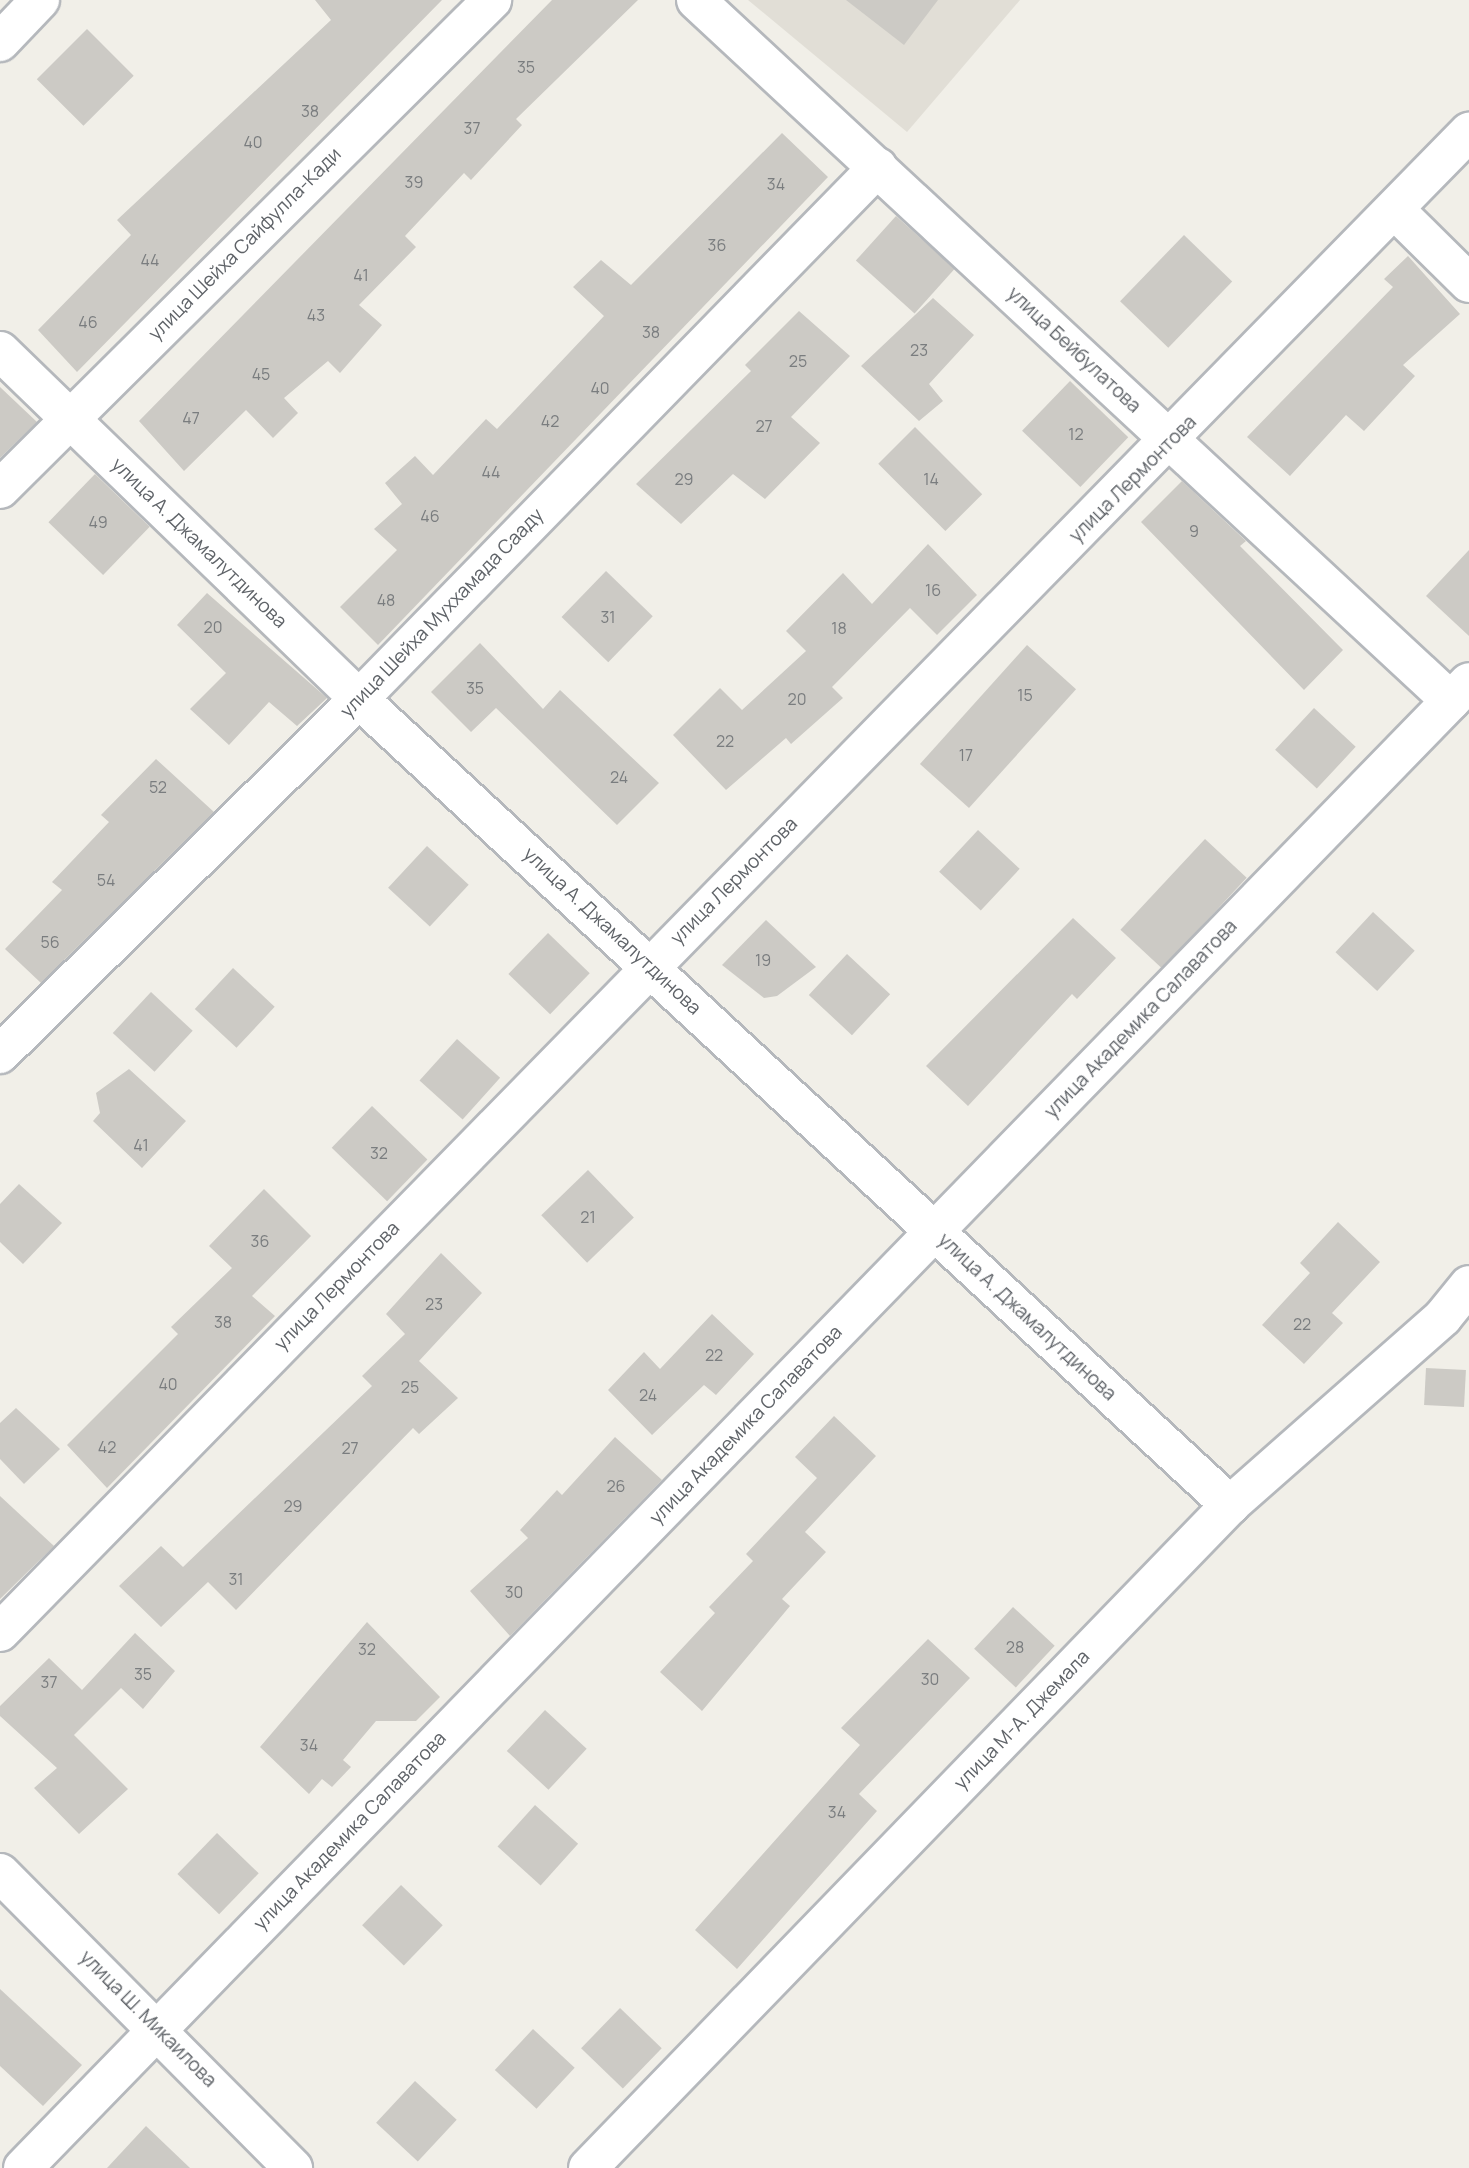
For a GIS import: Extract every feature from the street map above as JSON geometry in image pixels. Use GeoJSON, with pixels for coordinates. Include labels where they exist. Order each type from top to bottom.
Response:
{"type":"FeatureCollection","features":[{"type":"Feature","properties":{"kind":"street"},"geometry":{"type":"LineString","coordinates":[[0,42],[40,0]]}},
{"type":"Feature","properties":{"kind":"street","name":"улица Шейха Сайфулла-Кади"},"geometry":{"type":"LineString","coordinates":[[0,489],[492,0]]}},
{"type":"Feature","properties":{"kind":"street","name":"улица Бейбулатова"},"geometry":{"type":"LineString","coordinates":[[696,0],[1171,440],[1460,692]]}},
{"type":"Feature","properties":{"kind":"street","name":"улица Лермонтова"},"geometry":{"type":"LineString","coordinates":[[0,1632],[650,965],[1398,212],[1469,132]]}},
{"type":"Feature","properties":{"kind":"street","name":"улица Шейха Муххамада Сааду"},"geometry":{"type":"LineString","coordinates":[[0,1054],[359,699],[878,167]]}},
{"type":"Feature","properties":{"kind":"street"},"geometry":{"type":"LineString","coordinates":[[1398,212],[1469,283]]}},
{"type":"Feature","properties":{"kind":"street","name":"улица А. Джамалутдинова"},"geometry":{"type":"LineString","coordinates":[[0,351],[359,699],[650,965],[1230,1505]]}},
{"type":"Feature","properties":{"kind":"street","name":"улица Академика Салаватова"},"geometry":{"type":"LineString","coordinates":[[23,2168],[1460,692]]}},
{"type":"Feature","properties":{"kind":"street","name":"улица М-А. Джемала"},"geometry":{"type":"LineString","coordinates":[[587,2168],[1230,1505],[1456,1318],[1469,1285]]}},
{"type":"Feature","properties":{"kind":"street","name":"улица Ш. Микаилова"},"geometry":{"type":"LineString","coordinates":[[0,1873],[160,2027],[293,2168]]}},
{"type":"Feature","properties":{"kind":"shaded area"},"geometry":{"type":"Polygon","coordinates":[[[748,0],[1020,0],[907,132],[748,0]]]}},
{"type":"Feature","properties":{"kind":"building"},"geometry":{"type":"Polygon","coordinates":[[[315,0],[442,0],[77,372],[38,330],[131,235],[117,220],[331,20],[315,0]]]}},
{"type":"Feature","properties":{"kind":"building"},"geometry":{"type":"Polygon","coordinates":[[[552,0],[638,0],[516,119],[522,125],[471,180],[464,173],[405,236],[416,247],[359,305],[382,325],[340,373],[328,361],[284,398],[298,413],[273,438],[246,410],[184,471],[139,421],[552,0]]]}},
{"type":"Feature","properties":{"kind":"building"},"geometry":{"type":"Polygon","coordinates":[[[846,0],[938,0],[904,45],[846,0]]]}},
{"type":"Feature","properties":{"kind":"building"},"geometry":{"type":"Polygon","coordinates":[[[87,29],[134,76],[83,126],[37,79],[87,29]]]}},
{"type":"Feature","properties":{"kind":"building"},"geometry":{"type":"Polygon","coordinates":[[[782,133],[828,177],[378,645],[340,607],[397,550],[374,529],[402,504],[385,483],[415,456],[433,475],[486,419],[497,429],[604,316],[573,287],[601,260],[631,285],[782,133]]]}},
{"type":"Feature","properties":{"kind":"building"},"geometry":{"type":"Polygon","coordinates":[[[896,216],[955,269],[915,313],[856,261],[896,216]]]}},
{"type":"Feature","properties":{"kind":"building"},"geometry":{"type":"Polygon","coordinates":[[[1184,235],[1232,282],[1168,348],[1120,301],[1184,235]]]}},
{"type":"Feature","properties":{"kind":"building"},"geometry":{"type":"Polygon","coordinates":[[[1408,256],[1460,314],[1403,365],[1415,376],[1364,431],[1346,415],[1290,476],[1247,437],[1393,287],[1384,279],[1408,256]]]}},
{"type":"Feature","properties":{"kind":"building"},"geometry":{"type":"Polygon","coordinates":[[[933,298],[974,335],[929,384],[943,401],[919,421],[861,366],[933,298]]]}},
{"type":"Feature","properties":{"kind":"building"},"geometry":{"type":"Polygon","coordinates":[[[799,311],[850,356],[791,417],[820,443],[765,499],[733,474],[681,524],[636,484],[751,371],[745,365],[799,311]]]}},
{"type":"Feature","properties":{"kind":"building"},"geometry":{"type":"Polygon","coordinates":[[[1070,381],[1128,437],[1080,487],[1022,431],[1070,381]]]}},
{"type":"Feature","properties":{"kind":"building"},"geometry":{"type":"Polygon","coordinates":[[[0,387],[37,422],[0,458],[0,387]]]}},
{"type":"Feature","properties":{"kind":"building"},"geometry":{"type":"Polygon","coordinates":[[[915,427],[982,494],[945,531],[878,464],[915,427]]]}},
{"type":"Feature","properties":{"kind":"building"},"geometry":{"type":"Polygon","coordinates":[[[95,474],[150,527],[103,575],[48,522],[95,474]]]}},
{"type":"Feature","properties":{"kind":"building"},"geometry":{"type":"Polygon","coordinates":[[[1182,481],[1246,541],[1240,546],[1343,650],[1304,690],[1141,522],[1182,481]]]}},
{"type":"Feature","properties":{"kind":"building"},"geometry":{"type":"Polygon","coordinates":[[[928,544],[977,595],[937,635],[910,608],[832,687],[843,698],[791,744],[786,738],[726,790],[673,735],[720,688],[742,710],[806,651],[786,631],[843,573],[872,604],[928,544]]]}},
{"type":"Feature","properties":{"kind":"building"},"geometry":{"type":"Polygon","coordinates":[[[1469,550],[1469,636],[1426,596],[1469,550]]]}},
{"type":"Feature","properties":{"kind":"building"},"geometry":{"type":"Polygon","coordinates":[[[606,571],[653,616],[608,662],[562,617],[606,571]]]}},
{"type":"Feature","properties":{"kind":"building"},"geometry":{"type":"Polygon","coordinates":[[[207,593],[327,698],[297,726],[269,702],[229,745],[190,709],[226,673],[177,625],[207,593]]]}},
{"type":"Feature","properties":{"kind":"building"},"geometry":{"type":"Polygon","coordinates":[[[480,643],[543,709],[560,690],[659,783],[617,825],[496,708],[471,732],[431,692],[480,643]]]}},
{"type":"Feature","properties":{"kind":"building"},"geometry":{"type":"Polygon","coordinates":[[[1027,645],[1076,689],[969,808],[920,764],[1027,645]]]}},
{"type":"Feature","properties":{"kind":"building"},"geometry":{"type":"Polygon","coordinates":[[[1314,708],[1356,747],[1317,789],[1275,750],[1314,708]]]}},
{"type":"Feature","properties":{"kind":"building"},"geometry":{"type":"Polygon","coordinates":[[[156,759],[214,812],[41,983],[5,949],[62,890],[52,882],[109,822],[101,815],[156,759]]]}},
{"type":"Feature","properties":{"kind":"building"},"geometry":{"type":"Polygon","coordinates":[[[978,830],[1020,869],[981,911],[939,872],[978,830]]]}},
{"type":"Feature","properties":{"kind":"building"},"geometry":{"type":"Polygon","coordinates":[[[1205,839],[1247,878],[1162,969],[1120,930],[1205,839]]]}},
{"type":"Feature","properties":{"kind":"building"},"geometry":{"type":"Polygon","coordinates":[[[427,846],[469,885],[430,927],[388,888],[427,846]]]}},
{"type":"Feature","properties":{"kind":"building"},"geometry":{"type":"Polygon","coordinates":[[[1373,912],[1415,951],[1377,991],[1335,952],[1373,912]]]}},
{"type":"Feature","properties":{"kind":"building"},"geometry":{"type":"Polygon","coordinates":[[[1073,918],[1116,958],[1077,999],[1072,994],[968,1106],[926,1066],[1073,918]]]}},
{"type":"Feature","properties":{"kind":"building"},"geometry":{"type":"Polygon","coordinates":[[[766,920],[816,967],[777,996],[764,998],[722,965],[766,920]]]}},
{"type":"Feature","properties":{"kind":"building"},"geometry":{"type":"Polygon","coordinates":[[[548,933],[590,973],[550,1014],[508,974],[548,933]]]}},
{"type":"Feature","properties":{"kind":"building"},"geometry":{"type":"Polygon","coordinates":[[[847,954],[890,994],[852,1035],[809,995],[847,954]]]}},
{"type":"Feature","properties":{"kind":"building"},"geometry":{"type":"Polygon","coordinates":[[[233,968],[275,1007],[236,1048],[195,1009],[233,968]]]}},
{"type":"Feature","properties":{"kind":"building"},"geometry":{"type":"Polygon","coordinates":[[[151,992],[193,1031],[154,1072],[113,1033],[151,992]]]}},
{"type":"Feature","properties":{"kind":"building"},"geometry":{"type":"Polygon","coordinates":[[[457,1039],[500,1078],[463,1119],[420,1081],[457,1039]]]}},
{"type":"Feature","properties":{"kind":"building"},"geometry":{"type":"Polygon","coordinates":[[[129,1069],[186,1121],[142,1168],[93,1121],[100,1113],[96,1093],[129,1069]]]}},
{"type":"Feature","properties":{"kind":"building"},"geometry":{"type":"Polygon","coordinates":[[[372,1106],[427,1159],[387,1201],[332,1148],[372,1106]]]}},
{"type":"Feature","properties":{"kind":"building"},"geometry":{"type":"Polygon","coordinates":[[[588,1170],[634,1217],[587,1263],[541,1215],[588,1170]]]}},
{"type":"Feature","properties":{"kind":"building"},"geometry":{"type":"Polygon","coordinates":[[[19,1184],[62,1223],[23,1264],[0,1242],[0,1204],[19,1184]]]}},
{"type":"Feature","properties":{"kind":"building"},"geometry":{"type":"Polygon","coordinates":[[[264,1189],[311,1236],[252,1296],[275,1316],[107,1488],[67,1445],[178,1334],[171,1327],[232,1268],[209,1246],[264,1189]]]}},
{"type":"Feature","properties":{"kind":"building"},"geometry":{"type":"Polygon","coordinates":[[[1338,1222],[1380,1262],[1332,1313],[1343,1323],[1304,1364],[1262,1325],[1310,1273],[1300,1263],[1338,1222]]]}},
{"type":"Feature","properties":{"kind":"building"},"geometry":{"type":"Polygon","coordinates":[[[441,1253],[482,1293],[419,1361],[458,1398],[419,1434],[413,1428],[236,1610],[208,1582],[161,1627],[119,1586],[161,1546],[183,1567],[372,1386],[362,1376],[405,1334],[386,1314],[441,1253]]]}},
{"type":"Feature","properties":{"kind":"building"},"geometry":{"type":"Polygon","coordinates":[[[712,1314],[754,1354],[716,1395],[704,1385],[652,1435],[608,1390],[644,1352],[660,1369],[712,1314]]]}},
{"type":"Feature","properties":{"kind":"building"},"geometry":{"type":"Polygon","coordinates":[[[1426,1368],[1466,1370],[1464,1407],[1424,1405],[1426,1368]]]}},
{"type":"Feature","properties":{"kind":"building"},"geometry":{"type":"Polygon","coordinates":[[[16,1408],[60,1449],[24,1484],[0,1459],[0,1423],[16,1408]]]}},
{"type":"Feature","properties":{"kind":"building"},"geometry":{"type":"Polygon","coordinates":[[[834,1416],[876,1456],[805,1532],[826,1552],[782,1599],[790,1606],[702,1711],[660,1672],[715,1613],[709,1607],[753,1561],[746,1554],[817,1478],[795,1457],[834,1416]]]}},
{"type":"Feature","properties":{"kind":"building"},"geometry":{"type":"Polygon","coordinates":[[[615,1437],[662,1480],[510,1636],[470,1591],[528,1538],[520,1530],[557,1490],[562,1495],[615,1437]]]}},
{"type":"Feature","properties":{"kind":"building"},"geometry":{"type":"Polygon","coordinates":[[[0,1496],[54,1546],[0,1599],[0,1496]]]}},
{"type":"Feature","properties":{"kind":"building"},"geometry":{"type":"Polygon","coordinates":[[[1013,1607],[1055,1646],[1016,1688],[974,1649],[1013,1607]]]}},
{"type":"Feature","properties":{"kind":"building"},"geometry":{"type":"Polygon","coordinates":[[[367,1622],[440,1697],[416,1721],[376,1721],[343,1760],[351,1767],[332,1787],[322,1779],[309,1794],[260,1747],[367,1622]]]}},
{"type":"Feature","properties":{"kind":"building"},"geometry":{"type":"Polygon","coordinates":[[[135,1633],[175,1671],[143,1709],[121,1688],[74,1735],[128,1789],[79,1834],[34,1788],[57,1768],[0,1716],[0,1706],[49,1658],[82,1690],[135,1633]]]}},
{"type":"Feature","properties":{"kind":"building"},"geometry":{"type":"Polygon","coordinates":[[[928,1639],[970,1678],[859,1794],[877,1811],[737,1969],[695,1930],[860,1745],[841,1728],[928,1639]]]}},
{"type":"Feature","properties":{"kind":"building"},"geometry":{"type":"Polygon","coordinates":[[[545,1710],[587,1749],[548,1790],[507,1751],[545,1710]]]}},
{"type":"Feature","properties":{"kind":"building"},"geometry":{"type":"Polygon","coordinates":[[[535,1805],[578,1844],[541,1885],[498,1847],[535,1805]]]}},
{"type":"Feature","properties":{"kind":"building"},"geometry":{"type":"Polygon","coordinates":[[[217,1833],[259,1873],[219,1914],[177,1874],[217,1833]]]}},
{"type":"Feature","properties":{"kind":"building"},"geometry":{"type":"Polygon","coordinates":[[[401,1885],[443,1925],[404,1966],[362,1925],[401,1885]]]}},
{"type":"Feature","properties":{"kind":"building"},"geometry":{"type":"Polygon","coordinates":[[[0,1989],[82,2065],[43,2106],[0,2066],[0,1989]]]}},
{"type":"Feature","properties":{"kind":"building"},"geometry":{"type":"Polygon","coordinates":[[[620,2008],[662,2048],[623,2089],[581,2048],[620,2008]]]}},
{"type":"Feature","properties":{"kind":"building"},"geometry":{"type":"Polygon","coordinates":[[[533,2029],[575,2068],[536,2109],[495,2070],[533,2029]]]}},
{"type":"Feature","properties":{"kind":"building"},"geometry":{"type":"Polygon","coordinates":[[[415,2081],[457,2120],[418,2162],[376,2123],[415,2081]]]}},
{"type":"Feature","properties":{"kind":"building"},"geometry":{"type":"Polygon","coordinates":[[[146,2126],[190,2168],[107,2168],[146,2126]]]}}]}
